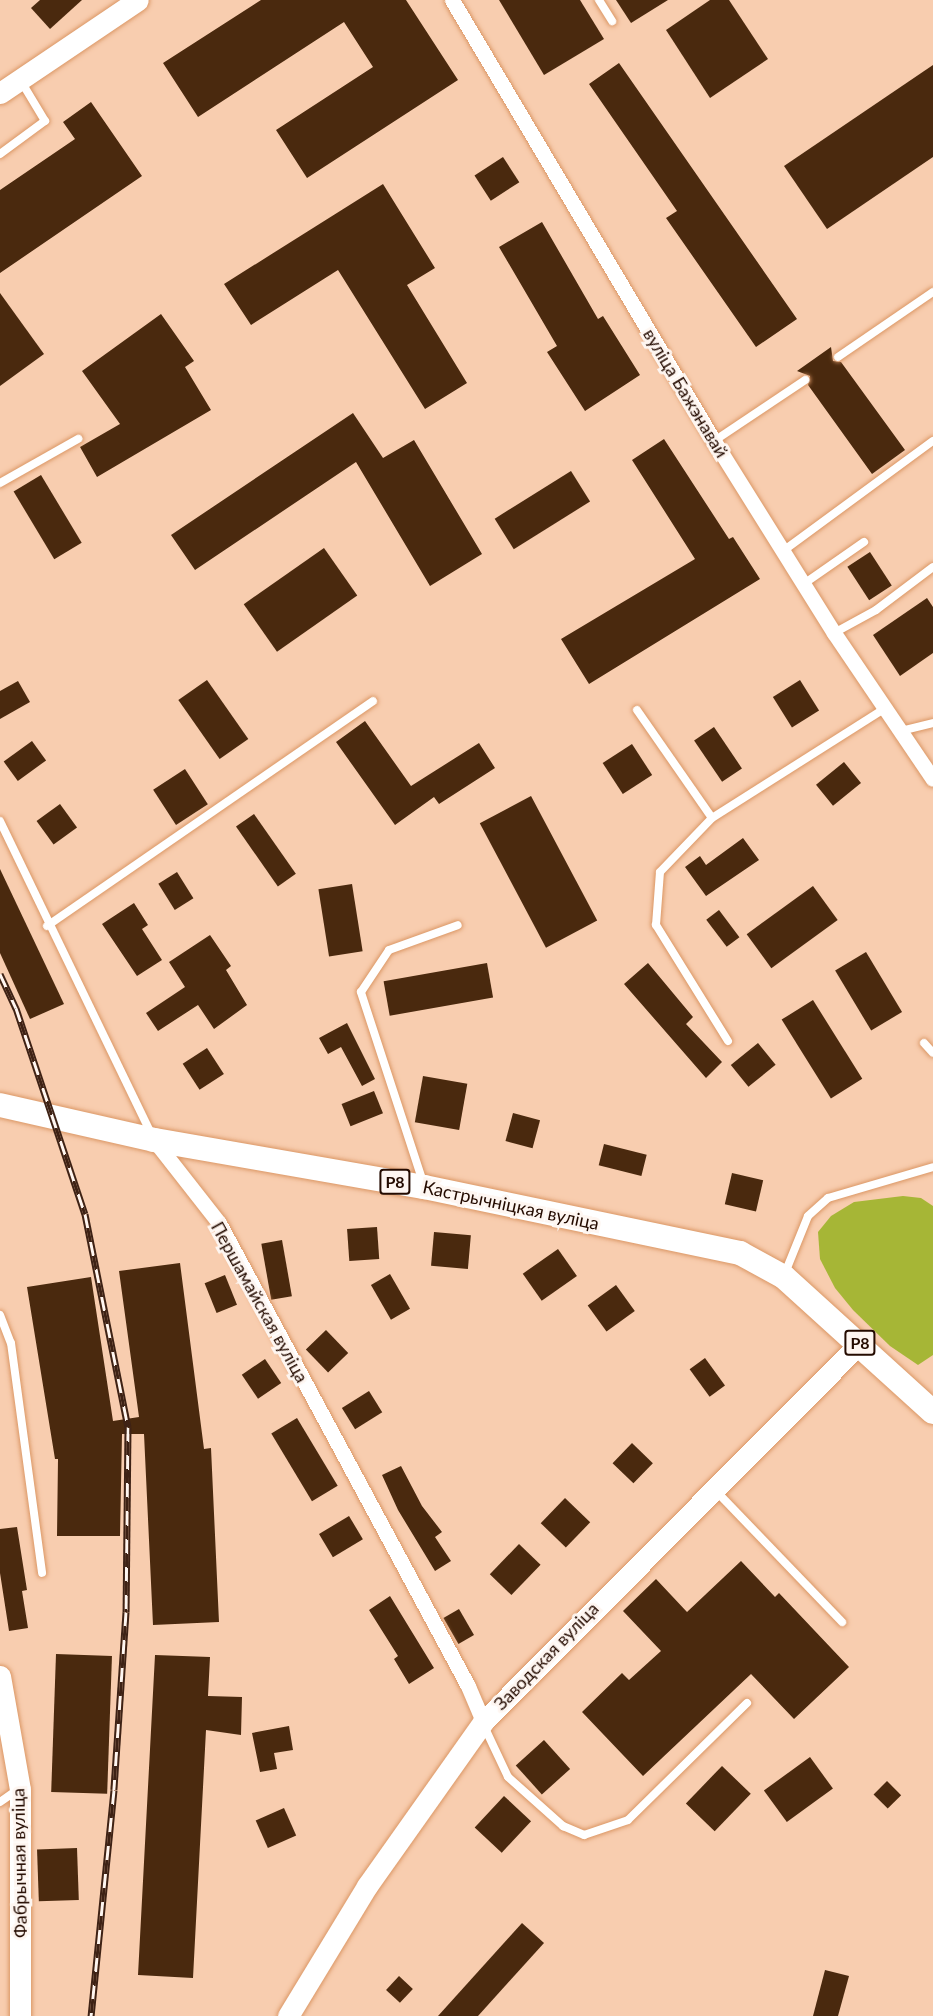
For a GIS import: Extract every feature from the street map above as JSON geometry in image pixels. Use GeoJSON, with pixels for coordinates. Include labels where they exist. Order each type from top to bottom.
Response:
{"type":"FeatureCollection","features":[{"type":"Feature","properties":{"kind":"main road","name":"Кастрычніцкая вуліца"},"geometry":{"type":"LineString","coordinates":[[0,1105],[154,1140],[424,1187],[740,1253],[784,1277],[860,1343],[933,1413]]}},
{"type":"Feature","properties":{"kind":"street"},"geometry":{"type":"LineString","coordinates":[[0,93],[138,0]]}},
{"type":"Feature","properties":{"kind":"street","name":"вуліца Бажэнавай"},"geometry":{"type":"LineString","coordinates":[[452,0],[714,441],[805,583],[834,633],[933,779]]}},
{"type":"Feature","properties":{"kind":"street","name":"Першамайская вуліца"},"geometry":{"type":"LineString","coordinates":[[154,1140],[219,1223],[468,1686],[483,1722]]}},
{"type":"Feature","properties":{"kind":"street","name":"Заводская вуліца"},"geometry":{"type":"LineString","coordinates":[[288,2016],[367,1886],[483,1722],[713,1488],[860,1343]]}},
{"type":"Feature","properties":{"kind":"street","name":"Фабрычная вуліца"},"geometry":{"type":"LineString","coordinates":[[0,1682],[20,1789],[18,2015]]}},
{"type":"Feature","properties":{"kind":"lane"},"geometry":{"type":"LineString","coordinates":[[599,0],[612,21]]}},
{"type":"Feature","properties":{"kind":"lane"},"geometry":{"type":"LineString","coordinates":[[0,154],[45,121],[20,80]]}},
{"type":"Feature","properties":{"kind":"lane"},"geometry":{"type":"LineString","coordinates":[[838,357],[933,292]]}},
{"type":"Feature","properties":{"kind":"lane"},"geometry":{"type":"LineString","coordinates":[[714,441],[805,380]]}},
{"type":"Feature","properties":{"kind":"lane"},"geometry":{"type":"LineString","coordinates":[[0,483],[78,439]]}},
{"type":"Feature","properties":{"kind":"lane"},"geometry":{"type":"LineString","coordinates":[[783,551],[933,441]]}},
{"type":"Feature","properties":{"kind":"lane"},"geometry":{"type":"LineString","coordinates":[[805,583],[864,542]]}},
{"type":"Feature","properties":{"kind":"lane"},"geometry":{"type":"LineString","coordinates":[[834,633],[876,610],[933,567]]}},
{"type":"Feature","properties":{"kind":"lane"},"geometry":{"type":"LineString","coordinates":[[47,926],[373,702]]}},
{"type":"Feature","properties":{"kind":"lane"},"geometry":{"type":"LineString","coordinates":[[728,1041],[656,925],[660,872],[712,818],[885,708]]}},
{"type":"Feature","properties":{"kind":"lane"},"geometry":{"type":"LineString","coordinates":[[637,710],[712,818]]}},
{"type":"Feature","properties":{"kind":"lane"},"geometry":{"type":"LineString","coordinates":[[901,731],[933,723]]}},
{"type":"Feature","properties":{"kind":"lane","name":"Першамайская вуліца"},"geometry":{"type":"LineString","coordinates":[[0,821],[47,926],[154,1140]]}},
{"type":"Feature","properties":{"kind":"lane"},"geometry":{"type":"LineString","coordinates":[[424,1187],[361,992],[390,950],[458,925]]}},
{"type":"Feature","properties":{"kind":"lane"},"geometry":{"type":"LineString","coordinates":[[924,1043],[933,1053]]}},
{"type":"Feature","properties":{"kind":"lane"},"geometry":{"type":"LineString","coordinates":[[784,1277],[808,1216],[828,1198],[933,1167]]}},
{"type":"Feature","properties":{"kind":"lane"},"geometry":{"type":"LineString","coordinates":[[0,1315],[11,1343],[42,1573]]}},
{"type":"Feature","properties":{"kind":"lane"},"geometry":{"type":"LineString","coordinates":[[713,1488],[842,1622]]}},
{"type":"Feature","properties":{"kind":"lane"},"geometry":{"type":"LineString","coordinates":[[483,1722],[508,1777],[563,1826],[584,1835],[628,1820],[747,1703]]}},
{"type":"Feature","properties":{"kind":"lane"},"geometry":{"type":"LineString","coordinates":[[0,1802],[20,1789]]}},
{"type":"Feature","properties":{"kind":"green space"},"geometry":{"type":"Polygon","coordinates":[[[903,1196],[921,1198],[933,1206],[933,1355],[918,1365],[890,1346],[853,1310],[835,1288],[820,1259],[818,1232],[831,1216],[854,1202],[903,1196]]]}},
{"type":"Feature","properties":{"kind":"building"},"geometry":{"type":"Polygon","coordinates":[[[40,0],[82,0],[50,29],[31,8],[40,0]]]}},
{"type":"Feature","properties":{"kind":"building"},"geometry":{"type":"Polygon","coordinates":[[[261,0],[406,0],[458,80],[307,178],[276,130],[373,67],[344,22],[198,117],[163,63],[261,0]]]}},
{"type":"Feature","properties":{"kind":"building"},"geometry":{"type":"Polygon","coordinates":[[[499,0],[580,0],[604,39],[544,75],[499,0]]]}},
{"type":"Feature","properties":{"kind":"building"},"geometry":{"type":"Polygon","coordinates":[[[616,0],[668,0],[631,23],[616,0]]]}},
{"type":"Feature","properties":{"kind":"building"},"geometry":{"type":"Polygon","coordinates":[[[710,0],[729,0],[768,59],[710,98],[666,30],[710,0]]]}},
{"type":"Feature","properties":{"kind":"building"},"geometry":{"type":"Polygon","coordinates":[[[619,63],[797,319],[756,347],[666,218],[677,211],[589,84],[619,63]]]}},
{"type":"Feature","properties":{"kind":"building"},"geometry":{"type":"Polygon","coordinates":[[[933,65],[933,157],[827,229],[784,166],[933,65]]]}},
{"type":"Feature","properties":{"kind":"building"},"geometry":{"type":"Polygon","coordinates":[[[91,102],[142,176],[0,273],[0,190],[75,139],[63,122],[91,102]]]}},
{"type":"Feature","properties":{"kind":"building"},"geometry":{"type":"Polygon","coordinates":[[[503,157],[519,182],[491,201],[474,176],[503,157]]]}},
{"type":"Feature","properties":{"kind":"building"},"geometry":{"type":"Polygon","coordinates":[[[383,184],[435,268],[407,285],[467,383],[425,409],[338,270],[251,325],[224,284],[383,184]]]}},
{"type":"Feature","properties":{"kind":"building"},"geometry":{"type":"Polygon","coordinates":[[[542,222],[598,319],[603,316],[640,375],[585,411],[547,352],[557,346],[499,247],[542,222]]]}},
{"type":"Feature","properties":{"kind":"building"},"geometry":{"type":"Polygon","coordinates":[[[0,293],[44,354],[0,386],[0,293]]]}},
{"type":"Feature","properties":{"kind":"building"},"geometry":{"type":"Polygon","coordinates":[[[161,314],[194,361],[185,367],[211,410],[97,477],[80,447],[120,424],[82,371],[161,314]]]}},
{"type":"Feature","properties":{"kind":"building"},"geometry":{"type":"Polygon","coordinates":[[[831,347],[833,361],[841,362],[905,450],[872,474],[808,385],[810,376],[797,371],[831,347]]]}},
{"type":"Feature","properties":{"kind":"building"},"geometry":{"type":"Polygon","coordinates":[[[353,413],[383,458],[414,440],[482,554],[430,586],[356,462],[195,570],[171,535],[353,413]]]}},
{"type":"Feature","properties":{"kind":"building"},"geometry":{"type":"Polygon","coordinates":[[[664,439],[729,539],[733,537],[760,579],[589,684],[561,639],[695,559],[632,460],[664,439]]]}},
{"type":"Feature","properties":{"kind":"building"},"geometry":{"type":"Polygon","coordinates":[[[571,471],[590,502],[514,549],[495,519],[571,471]]]}},
{"type":"Feature","properties":{"kind":"building"},"geometry":{"type":"Polygon","coordinates":[[[41,475],[82,543],[54,559],[14,491],[41,475]]]}},
{"type":"Feature","properties":{"kind":"building"},"geometry":{"type":"Polygon","coordinates":[[[324,548],[357,596],[277,652],[244,604],[324,548]]]}},
{"type":"Feature","properties":{"kind":"building"},"geometry":{"type":"Polygon","coordinates":[[[870,552],[892,586],[869,600],[847,567],[870,552]]]}},
{"type":"Feature","properties":{"kind":"building"},"geometry":{"type":"Polygon","coordinates":[[[927,598],[933,607],[933,653],[900,676],[873,635],[927,598]]]}},
{"type":"Feature","properties":{"kind":"building"},"geometry":{"type":"Polygon","coordinates":[[[207,680],[248,739],[220,759],[178,700],[207,680]]]}},
{"type":"Feature","properties":{"kind":"building"},"geometry":{"type":"Polygon","coordinates":[[[800,680],[819,711],[792,727],[773,697],[800,680]]]}},
{"type":"Feature","properties":{"kind":"building"},"geometry":{"type":"Polygon","coordinates":[[[18,681],[30,702],[0,719],[0,691],[18,681]]]}},
{"type":"Feature","properties":{"kind":"building"},"geometry":{"type":"Polygon","coordinates":[[[365,721],[411,786],[479,743],[495,768],[439,804],[434,797],[395,825],[336,742],[365,721]]]}},
{"type":"Feature","properties":{"kind":"building"},"geometry":{"type":"Polygon","coordinates":[[[714,727],[742,768],[722,782],[694,740],[714,727]]]}},
{"type":"Feature","properties":{"kind":"building"},"geometry":{"type":"Polygon","coordinates":[[[32,741],[46,760],[18,781],[4,762],[32,741]]]}},
{"type":"Feature","properties":{"kind":"building"},"geometry":{"type":"Polygon","coordinates":[[[632,744],[652,775],[623,794],[603,763],[632,744]]]}},
{"type":"Feature","properties":{"kind":"building"},"geometry":{"type":"Polygon","coordinates":[[[844,762],[861,783],[833,806],[816,785],[844,762]]]}},
{"type":"Feature","properties":{"kind":"building"},"geometry":{"type":"Polygon","coordinates":[[[185,769],[208,804],[176,825],[153,790],[185,769]]]}},
{"type":"Feature","properties":{"kind":"building"},"geometry":{"type":"Polygon","coordinates":[[[531,796],[597,920],[546,948],[480,823],[531,796]]]}},
{"type":"Feature","properties":{"kind":"building"},"geometry":{"type":"Polygon","coordinates":[[[60,804],[77,827],[54,845],[37,821],[60,804]]]}},
{"type":"Feature","properties":{"kind":"building"},"geometry":{"type":"Polygon","coordinates":[[[254,814],[296,874],[278,886],[236,827],[254,814]]]}},
{"type":"Feature","properties":{"kind":"building"},"geometry":{"type":"Polygon","coordinates":[[[743,838],[759,860],[706,896],[685,867],[700,856],[706,865],[743,838]]]}},
{"type":"Feature","properties":{"kind":"building"},"geometry":{"type":"Polygon","coordinates":[[[0,869],[64,1004],[30,1019],[0,953],[0,869]]]}},
{"type":"Feature","properties":{"kind":"building"},"geometry":{"type":"Polygon","coordinates":[[[177,872],[193,898],[175,910],[158,884],[177,872]]]}},
{"type":"Feature","properties":{"kind":"building"},"geometry":{"type":"Polygon","coordinates":[[[352,884],[363,951],[329,956],[318,889],[352,884]]]}},
{"type":"Feature","properties":{"kind":"building"},"geometry":{"type":"Polygon","coordinates":[[[813,886],[838,920],[771,968],[747,934],[813,886]]]}},
{"type":"Feature","properties":{"kind":"building"},"geometry":{"type":"Polygon","coordinates":[[[134,903],[148,925],[142,929],[162,960],[137,976],[102,924],[134,903]]]}},
{"type":"Feature","properties":{"kind":"building"},"geometry":{"type":"Polygon","coordinates":[[[719,910],[739,937],[727,947],[706,920],[719,910]]]}},
{"type":"Feature","properties":{"kind":"building"},"geometry":{"type":"Polygon","coordinates":[[[210,935],[231,966],[226,970],[247,1005],[214,1029],[198,1005],[158,1031],[146,1013],[185,987],[169,962],[210,935]]]}},
{"type":"Feature","properties":{"kind":"building"},"geometry":{"type":"Polygon","coordinates":[[[866,952],[902,1012],[871,1031],[835,971],[866,952]]]}},
{"type":"Feature","properties":{"kind":"building"},"geometry":{"type":"Polygon","coordinates":[[[487,963],[493,997],[390,1016],[384,981],[487,963]]]}},
{"type":"Feature","properties":{"kind":"building"},"geometry":{"type":"Polygon","coordinates":[[[648,963],[693,1017],[686,1024],[722,1062],[706,1078],[624,984],[648,963]]]}},
{"type":"Feature","properties":{"kind":"building"},"geometry":{"type":"Polygon","coordinates":[[[813,1000],[862,1079],[831,1098],[782,1020],[813,1000]]]}},
{"type":"Feature","properties":{"kind":"building"},"geometry":{"type":"Polygon","coordinates":[[[347,1023],[375,1079],[362,1086],[341,1047],[328,1054],[319,1038],[347,1023]]]}},
{"type":"Feature","properties":{"kind":"building"},"geometry":{"type":"Polygon","coordinates":[[[758,1043],[776,1065],[748,1087],[731,1065],[758,1043]]]}},
{"type":"Feature","properties":{"kind":"building"},"geometry":{"type":"Polygon","coordinates":[[[207,1048],[224,1074],[200,1090],[183,1064],[207,1048]]]}},
{"type":"Feature","properties":{"kind":"building"},"geometry":{"type":"Polygon","coordinates":[[[423,1076],[467,1084],[459,1130],[415,1122],[423,1076]]]}},
{"type":"Feature","properties":{"kind":"building"},"geometry":{"type":"Polygon","coordinates":[[[374,1091],[383,1113],[351,1126],[342,1104],[374,1091]]]}},
{"type":"Feature","properties":{"kind":"building"},"geometry":{"type":"Polygon","coordinates":[[[513,1113],[540,1120],[533,1148],[505,1141],[513,1113]]]}},
{"type":"Feature","properties":{"kind":"building"},"geometry":{"type":"Polygon","coordinates":[[[604,1144],[647,1155],[641,1176],[599,1165],[604,1144]]]}},
{"type":"Feature","properties":{"kind":"building"},"geometry":{"type":"Polygon","coordinates":[[[732,1173],[763,1180],[756,1211],[725,1204],[732,1173]]]}},
{"type":"Feature","properties":{"kind":"building"},"geometry":{"type":"Polygon","coordinates":[[[377,1227],[379,1259],[349,1261],[347,1229],[377,1227]]]}},
{"type":"Feature","properties":{"kind":"building"},"geometry":{"type":"Polygon","coordinates":[[[434,1232],[471,1235],[468,1269],[431,1266],[434,1232]]]}},
{"type":"Feature","properties":{"kind":"building"},"geometry":{"type":"Polygon","coordinates":[[[282,1240],[292,1296],[271,1300],[261,1244],[282,1240]]]}},
{"type":"Feature","properties":{"kind":"building"},"geometry":{"type":"Polygon","coordinates":[[[558,1249],[577,1276],[542,1301],[523,1274],[558,1249]]]}},
{"type":"Feature","properties":{"kind":"building"},"geometry":{"type":"Polygon","coordinates":[[[180,1263],[204,1449],[211,1448],[219,1622],[153,1625],[144,1434],[122,1434],[120,1536],[57,1536],[58,1459],[55,1459],[27,1287],[91,1277],[113,1421],[139,1417],[119,1271],[180,1263]]]}},
{"type":"Feature","properties":{"kind":"building"},"geometry":{"type":"Polygon","coordinates":[[[390,1274],[410,1309],[391,1320],[371,1285],[390,1274]]]}},
{"type":"Feature","properties":{"kind":"building"},"geometry":{"type":"Polygon","coordinates":[[[225,1275],[237,1305],[217,1313],[205,1283],[225,1275]]]}},
{"type":"Feature","properties":{"kind":"building"},"geometry":{"type":"Polygon","coordinates":[[[616,1285],[635,1311],[606,1331],[588,1306],[616,1285]]]}},
{"type":"Feature","properties":{"kind":"building"},"geometry":{"type":"Polygon","coordinates":[[[326,1330],[348,1353],[328,1372],[306,1349],[326,1330]]]}},
{"type":"Feature","properties":{"kind":"building"},"geometry":{"type":"Polygon","coordinates":[[[705,1358],[725,1386],[710,1397],[690,1369],[705,1358]]]}},
{"type":"Feature","properties":{"kind":"building"},"geometry":{"type":"Polygon","coordinates":[[[265,1359],[281,1383],[258,1399],[242,1375],[265,1359]]]}},
{"type":"Feature","properties":{"kind":"building"},"geometry":{"type":"Polygon","coordinates":[[[369,1391],[382,1412],[355,1429],[342,1408],[369,1391]]]}},
{"type":"Feature","properties":{"kind":"building"},"geometry":{"type":"Polygon","coordinates":[[[297,1418],[338,1486],[312,1501],[271,1433],[297,1418]]]}},
{"type":"Feature","properties":{"kind":"building"},"geometry":{"type":"Polygon","coordinates":[[[632,1443],[653,1463],[633,1483],[613,1463],[632,1443]]]}},
{"type":"Feature","properties":{"kind":"building"},"geometry":{"type":"Polygon","coordinates":[[[401,1466],[422,1506],[442,1532],[435,1537],[451,1561],[435,1571],[398,1510],[382,1475],[401,1466]]]}},
{"type":"Feature","properties":{"kind":"building"},"geometry":{"type":"Polygon","coordinates":[[[565,1498],[590,1522],[566,1547],[541,1523],[565,1498]]]}},
{"type":"Feature","properties":{"kind":"building"},"geometry":{"type":"Polygon","coordinates":[[[349,1516],[363,1539],[333,1557],[319,1534],[349,1516]]]}},
{"type":"Feature","properties":{"kind":"building"},"geometry":{"type":"Polygon","coordinates":[[[17,1527],[27,1590],[22,1591],[28,1628],[9,1631],[0,1573],[0,1529],[17,1527]]]}},
{"type":"Feature","properties":{"kind":"building"},"geometry":{"type":"Polygon","coordinates":[[[519,1544],[541,1565],[511,1595],[490,1574],[519,1544]]]}},
{"type":"Feature","properties":{"kind":"building"},"geometry":{"type":"Polygon","coordinates":[[[741,1561],[775,1597],[779,1593],[849,1667],[794,1719],[751,1674],[643,1776],[582,1712],[622,1673],[629,1680],[661,1651],[623,1611],[656,1579],[687,1612],[741,1561]]]}},
{"type":"Feature","properties":{"kind":"building"},"geometry":{"type":"Polygon","coordinates":[[[390,1596],[434,1668],[409,1684],[394,1659],[398,1656],[369,1610],[390,1596]]]}},
{"type":"Feature","properties":{"kind":"building"},"geometry":{"type":"Polygon","coordinates":[[[459,1609],[474,1635],[458,1644],[443,1618],[459,1609]]]}},
{"type":"Feature","properties":{"kind":"building"},"geometry":{"type":"Polygon","coordinates":[[[56,1654],[112,1656],[107,1794],[51,1792],[56,1654]]]}},
{"type":"Feature","properties":{"kind":"building"},"geometry":{"type":"Polygon","coordinates":[[[155,1655],[210,1657],[208,1696],[242,1697],[241,1735],[206,1730],[193,1978],[138,1975],[155,1655]]]}},
{"type":"Feature","properties":{"kind":"building"},"geometry":{"type":"Polygon","coordinates":[[[289,1726],[293,1750],[274,1753],[277,1769],[260,1772],[252,1733],[289,1726]]]}},
{"type":"Feature","properties":{"kind":"building"},"geometry":{"type":"Polygon","coordinates":[[[544,1740],[570,1769],[542,1794],[516,1765],[544,1740]]]}},
{"type":"Feature","properties":{"kind":"building"},"geometry":{"type":"Polygon","coordinates":[[[810,1757],[833,1789],[787,1822],[764,1791],[810,1757]]]}},
{"type":"Feature","properties":{"kind":"building"},"geometry":{"type":"Polygon","coordinates":[[[722,1766],[751,1794],[715,1831],[686,1803],[722,1766]]]}},
{"type":"Feature","properties":{"kind":"building"},"geometry":{"type":"Polygon","coordinates":[[[887,1781],[901,1795],[888,1809],[874,1794],[887,1781]]]}},
{"type":"Feature","properties":{"kind":"building"},"geometry":{"type":"Polygon","coordinates":[[[504,1796],[531,1821],[502,1853],[475,1827],[504,1796]]]}},
{"type":"Feature","properties":{"kind":"building"},"geometry":{"type":"Polygon","coordinates":[[[284,1808],[296,1835],[268,1848],[256,1821],[284,1808]]]}},
{"type":"Feature","properties":{"kind":"building"},"geometry":{"type":"Polygon","coordinates":[[[77,1848],[79,1900],[39,1901],[37,1849],[77,1848]]]}},
{"type":"Feature","properties":{"kind":"building"},"geometry":{"type":"Polygon","coordinates":[[[522,1923],[544,1943],[478,2016],[438,2016],[522,1923]]]}},
{"type":"Feature","properties":{"kind":"building"},"geometry":{"type":"Polygon","coordinates":[[[825,1970],[849,1976],[838,2016],[813,2016],[825,1970]]]}},
{"type":"Feature","properties":{"kind":"building"},"geometry":{"type":"Polygon","coordinates":[[[399,1976],[413,1989],[400,2003],[386,1990],[399,1976]]]}},
{"type":"Feature","properties":{"kind":"railway"},"geometry":{"type":"LineString","coordinates":[[0,974],[16,1008],[85,1214],[128,1427],[126,1612],[114,1790],[91,2016]]}}]}
